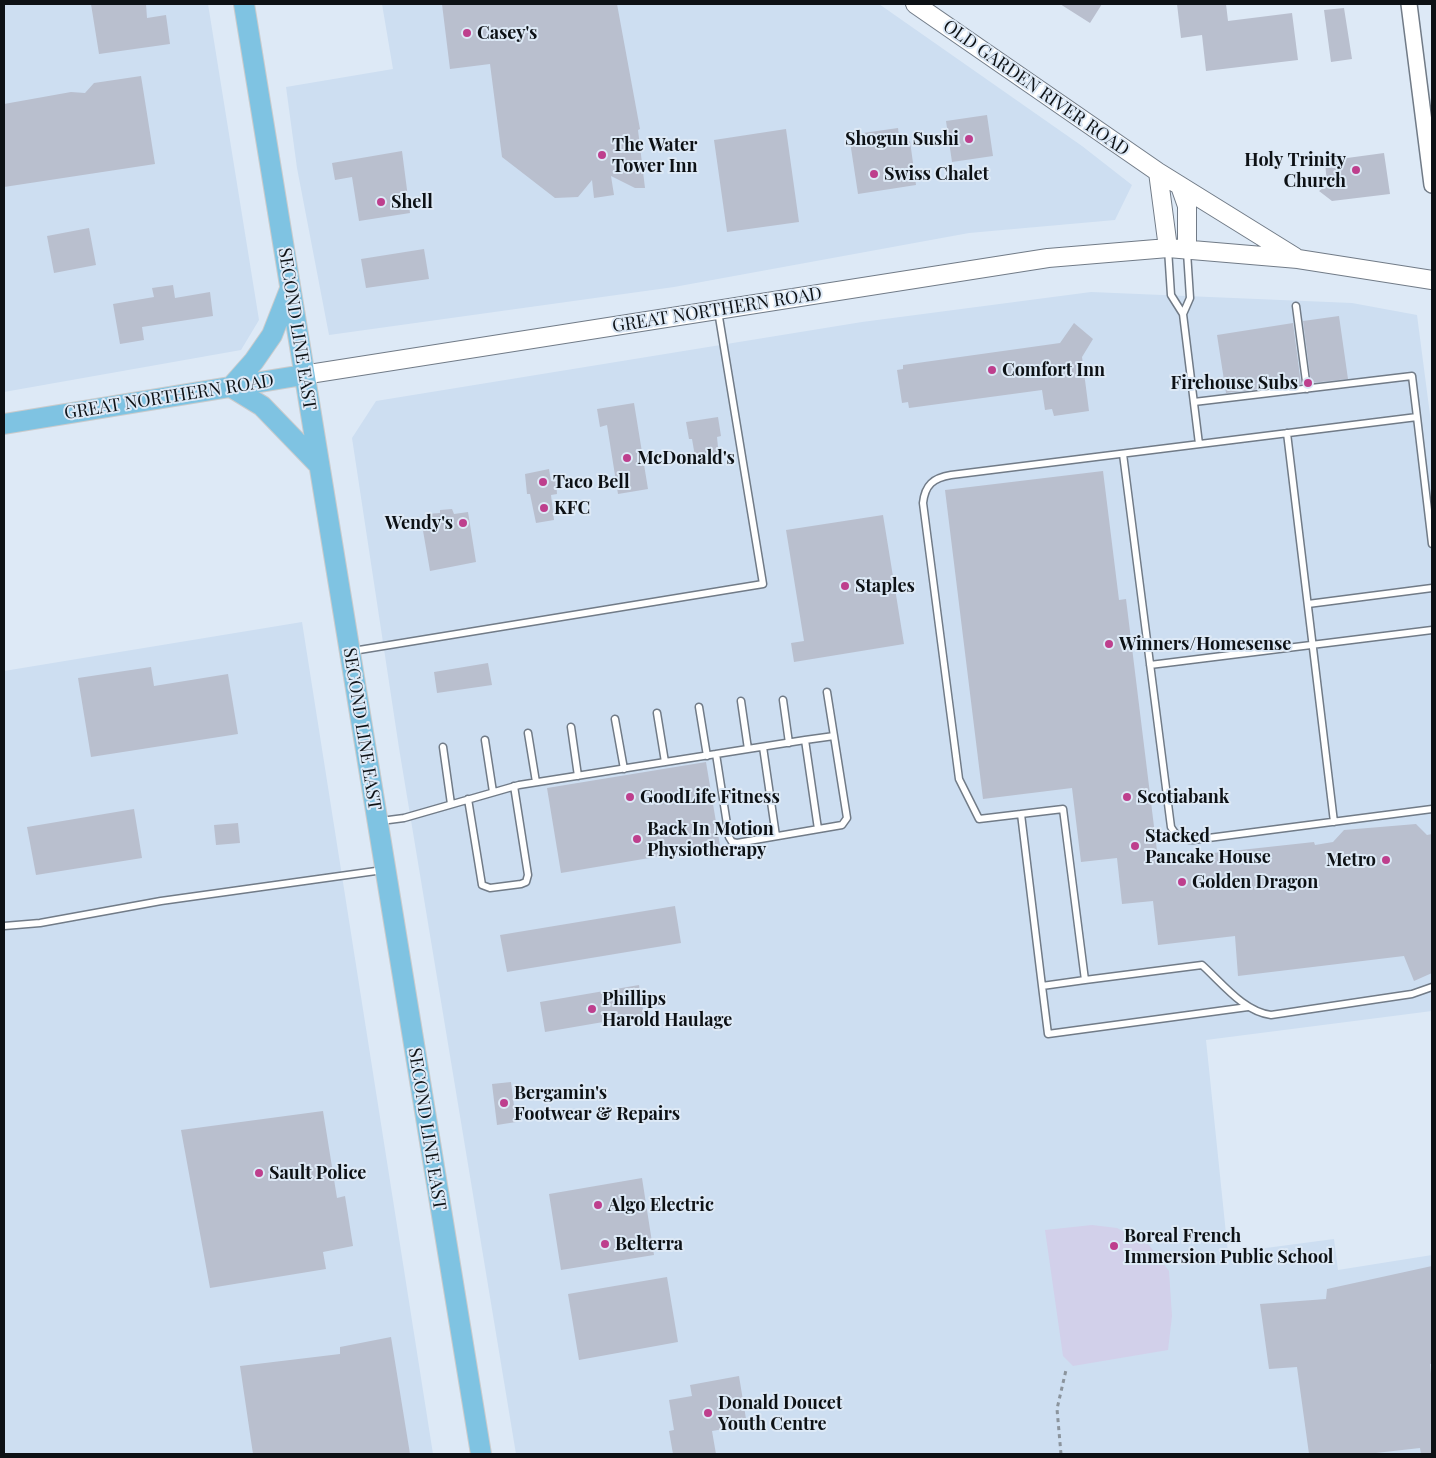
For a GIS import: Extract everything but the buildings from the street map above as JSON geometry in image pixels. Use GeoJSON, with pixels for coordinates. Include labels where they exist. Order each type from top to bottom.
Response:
{"type":"FeatureCollection","features":[{"type":"Feature","properties":{"kind":"highway","name":"SECOND LINE EAST"},"geometry":{"type":"LineString","coordinates":[[244,4],[303,375],[481,1454]]}},
{"type":"Feature","properties":{"kind":"highway"},"geometry":{"type":"LineString","coordinates":[[290,287],[272,335],[254,361],[231,387],[262,406],[318,464]]}},
{"type":"Feature","properties":{"kind":"highway","name":"GREAT NORTHERN ROAD"},"geometry":{"type":"LineString","coordinates":[[4,424],[303,375]]}},
{"type":"Feature","properties":{"kind":"main road","name":"OLD GARDEN RIVER ROAD"},"geometry":{"type":"LineString","coordinates":[[915,4],[1158,172],[1298,258]]}},
{"type":"Feature","properties":{"kind":"main road"},"geometry":{"type":"LineString","coordinates":[[1158,172],[1168,248]]}},
{"type":"Feature","properties":{"kind":"main road"},"geometry":{"type":"LineString","coordinates":[[1180,186],[1187,206],[1187,249]]}},
{"type":"Feature","properties":{"kind":"main road","name":"GREAT NORTHERN ROAD"},"geometry":{"type":"LineString","coordinates":[[303,375],[1048,258],[1168,248],[1187,249],[1298,258],[1432,280]]}},
{"type":"Feature","properties":{"kind":"street"},"geometry":{"type":"LineString","coordinates":[[1409,4],[1432,185]]}},
{"type":"Feature","properties":{"kind":"lane"},"geometry":{"type":"LineString","coordinates":[[1168,248],[1171,295],[1183,314],[1199,444]]}},
{"type":"Feature","properties":{"kind":"lane"},"geometry":{"type":"LineString","coordinates":[[1183,314],[1190,298],[1187,249]]}},
{"type":"Feature","properties":{"kind":"lane"},"geometry":{"type":"LineString","coordinates":[[1296,306],[1307,389]]}},
{"type":"Feature","properties":{"kind":"lane"},"geometry":{"type":"LineString","coordinates":[[349,652],[763,584],[718,310]]}},
{"type":"Feature","properties":{"kind":"lane"},"geometry":{"type":"LineString","coordinates":[[1194,402],[1412,376],[1432,544]]}},
{"type":"Feature","properties":{"kind":"lane"},"geometry":{"type":"LineString","coordinates":[[1086,980],[1063,809],[979,820],[959,780],[923,503],[924,491],[930,482],[939,477],[1417,417]]}},
{"type":"Feature","properties":{"kind":"lane"},"geometry":{"type":"LineString","coordinates":[[1287,433],[1334,822]]}},
{"type":"Feature","properties":{"kind":"lane"},"geometry":{"type":"LineString","coordinates":[[1123,454],[1172,827],[1177,836],[1184,840],[1193,840],[1432,810]]}},
{"type":"Feature","properties":{"kind":"lane"},"geometry":{"type":"LineString","coordinates":[[1308,604],[1432,588]]}},
{"type":"Feature","properties":{"kind":"lane"},"geometry":{"type":"LineString","coordinates":[[1150,664],[1432,630]]}},
{"type":"Feature","properties":{"kind":"lane"},"geometry":{"type":"LineString","coordinates":[[716,754],[728,837],[732,842],[737,843],[842,825],[847,818],[827,692]]}},
{"type":"Feature","properties":{"kind":"lane"},"geometry":{"type":"LineString","coordinates":[[783,700],[789,743]]}},
{"type":"Feature","properties":{"kind":"lane"},"geometry":{"type":"LineString","coordinates":[[741,701],[748,749]]}},
{"type":"Feature","properties":{"kind":"lane"},"geometry":{"type":"LineString","coordinates":[[699,707],[707,756]]}},
{"type":"Feature","properties":{"kind":"lane"},"geometry":{"type":"LineString","coordinates":[[657,713],[665,762]]}},
{"type":"Feature","properties":{"kind":"lane"},"geometry":{"type":"LineString","coordinates":[[615,720],[624,769]]}},
{"type":"Feature","properties":{"kind":"lane"},"geometry":{"type":"LineString","coordinates":[[570,727],[578,776]]}},
{"type":"Feature","properties":{"kind":"lane"},"geometry":{"type":"LineString","coordinates":[[528,734],[536,782]]}},
{"type":"Feature","properties":{"kind":"lane"},"geometry":{"type":"LineString","coordinates":[[377,822],[404,818],[514,786],[834,736]]}},
{"type":"Feature","properties":{"kind":"lane"},"geometry":{"type":"LineString","coordinates":[[485,740],[493,792]]}},
{"type":"Feature","properties":{"kind":"lane"},"geometry":{"type":"LineString","coordinates":[[805,740],[818,829]]}},
{"type":"Feature","properties":{"kind":"lane"},"geometry":{"type":"LineString","coordinates":[[442,747],[451,804]]}},
{"type":"Feature","properties":{"kind":"lane"},"geometry":{"type":"LineString","coordinates":[[763,747],[776,836]]}},
{"type":"Feature","properties":{"kind":"lane"},"geometry":{"type":"LineString","coordinates":[[468,799],[482,884],[490,888],[521,884],[526,882],[528,875],[514,786]]}},
{"type":"Feature","properties":{"kind":"lane"},"geometry":{"type":"LineString","coordinates":[[1020,814],[1048,1034],[1248,1007]]}},
{"type":"Feature","properties":{"kind":"lane"},"geometry":{"type":"LineString","coordinates":[[4,926],[40,923],[294,881],[385,869]]}},
{"type":"Feature","properties":{"kind":"lane"},"geometry":{"type":"LineString","coordinates":[[1042,986],[1202,966],[1248,1007],[1259,1014],[1271,1015],[1412,994],[1432,987]]}},
{"type":"Feature","properties":{"kind":"path"},"geometry":{"type":"LineString","coordinates":[[1061,1454],[1057,1409],[1066,1370]]}},
{"type":"Feature","properties":{"kind":"shaded area"},"geometry":{"type":"Polygon","coordinates":[[[4,4],[208,4],[259,320],[241,350],[4,392],[4,4]]]}},
{"type":"Feature","properties":{"kind":"shaded area"},"geometry":{"type":"Polygon","coordinates":[[[382,4],[879,4],[1082,146],[1132,185],[1115,220],[969,233],[674,287],[329,335],[297,168],[286,87],[393,69],[382,4]]]}},
{"type":"Feature","properties":{"kind":"shaded area"},"geometry":{"type":"Polygon","coordinates":[[[1091,292],[1352,303],[1417,315],[1432,430],[1432,1011],[1206,1040],[1228,1253],[1334,1239],[1338,1270],[1432,1255],[1432,1454],[516,1454],[399,748],[352,438],[376,401],[862,322],[1091,292]]]}},
{"type":"Feature","properties":{"kind":"shaded area"},"geometry":{"type":"Polygon","coordinates":[[[302,622],[433,1454],[4,1454],[4,671],[302,622]]]}},
{"type":"Feature","properties":{"kind":"shaded area"},"geometry":{"type":"Polygon","coordinates":[[[1092,1225],[1117,1228],[1149,1245],[1169,1271],[1172,1316],[1168,1350],[1073,1366],[1063,1356],[1045,1230],[1092,1225]]]}},
{"type":"Feature","properties":{"kind":"place","name":"Casey's"},"geometry":{"type":"Point","coordinates":[467,33]}},
{"type":"Feature","properties":{"kind":"place","name":"Shogun Sushi"},"geometry":{"type":"Point","coordinates":[969,139]}},
{"type":"Feature","properties":{"kind":"place","name":"The Water Tower Inn"},"geometry":{"type":"Point","coordinates":[602,155]}},
{"type":"Feature","properties":{"kind":"place","name":"Holy Trinity Church"},"geometry":{"type":"Point","coordinates":[1356,170]}},
{"type":"Feature","properties":{"kind":"place","name":"Swiss Chalet"},"geometry":{"type":"Point","coordinates":[874,174]}},
{"type":"Feature","properties":{"kind":"place","name":"Shell"},"geometry":{"type":"Point","coordinates":[381,202]}},
{"type":"Feature","properties":{"kind":"place","name":"Comfort Inn"},"geometry":{"type":"Point","coordinates":[992,370]}},
{"type":"Feature","properties":{"kind":"place","name":"Firehouse Subs"},"geometry":{"type":"Point","coordinates":[1308,383]}},
{"type":"Feature","properties":{"kind":"place","name":"McDonald's"},"geometry":{"type":"Point","coordinates":[627,458]}},
{"type":"Feature","properties":{"kind":"place","name":"Taco Bell"},"geometry":{"type":"Point","coordinates":[543,482]}},
{"type":"Feature","properties":{"kind":"place","name":"KFC"},"geometry":{"type":"Point","coordinates":[544,508]}},
{"type":"Feature","properties":{"kind":"place","name":"Wendy's"},"geometry":{"type":"Point","coordinates":[463,523]}},
{"type":"Feature","properties":{"kind":"place","name":"Staples"},"geometry":{"type":"Point","coordinates":[845,586]}},
{"type":"Feature","properties":{"kind":"place","name":"Winners/Homesense"},"geometry":{"type":"Point","coordinates":[1109,644]}},
{"type":"Feature","properties":{"kind":"place","name":"GoodLife Fitness"},"geometry":{"type":"Point","coordinates":[630,797]}},
{"type":"Feature","properties":{"kind":"place","name":"Scotiabank"},"geometry":{"type":"Point","coordinates":[1127,797]}},
{"type":"Feature","properties":{"kind":"place","name":"Back In Motion Physiotherapy"},"geometry":{"type":"Point","coordinates":[637,839]}},
{"type":"Feature","properties":{"kind":"place","name":"Stacked Pancake House"},"geometry":{"type":"Point","coordinates":[1135,846]}},
{"type":"Feature","properties":{"kind":"place","name":"Metro"},"geometry":{"type":"Point","coordinates":[1386,860]}},
{"type":"Feature","properties":{"kind":"place","name":"Golden Dragon"},"geometry":{"type":"Point","coordinates":[1182,882]}},
{"type":"Feature","properties":{"kind":"place","name":"Phillips Harold Haulage"},"geometry":{"type":"Point","coordinates":[592,1009]}},
{"type":"Feature","properties":{"kind":"place","name":"Bergamin's Footwear & Repairs"},"geometry":{"type":"Point","coordinates":[504,1103]}},
{"type":"Feature","properties":{"kind":"place","name":"Sault Police"},"geometry":{"type":"Point","coordinates":[259,1173]}},
{"type":"Feature","properties":{"kind":"place","name":"Algo Electric"},"geometry":{"type":"Point","coordinates":[598,1205]}},
{"type":"Feature","properties":{"kind":"place","name":"Belterra"},"geometry":{"type":"Point","coordinates":[605,1244]}},
{"type":"Feature","properties":{"kind":"place","name":"Boreal French Immersion Public School"},"geometry":{"type":"Point","coordinates":[1114,1246]}},
{"type":"Feature","properties":{"kind":"place","name":"Donald Doucet Youth Centre"},"geometry":{"type":"Point","coordinates":[708,1413]}}]}
